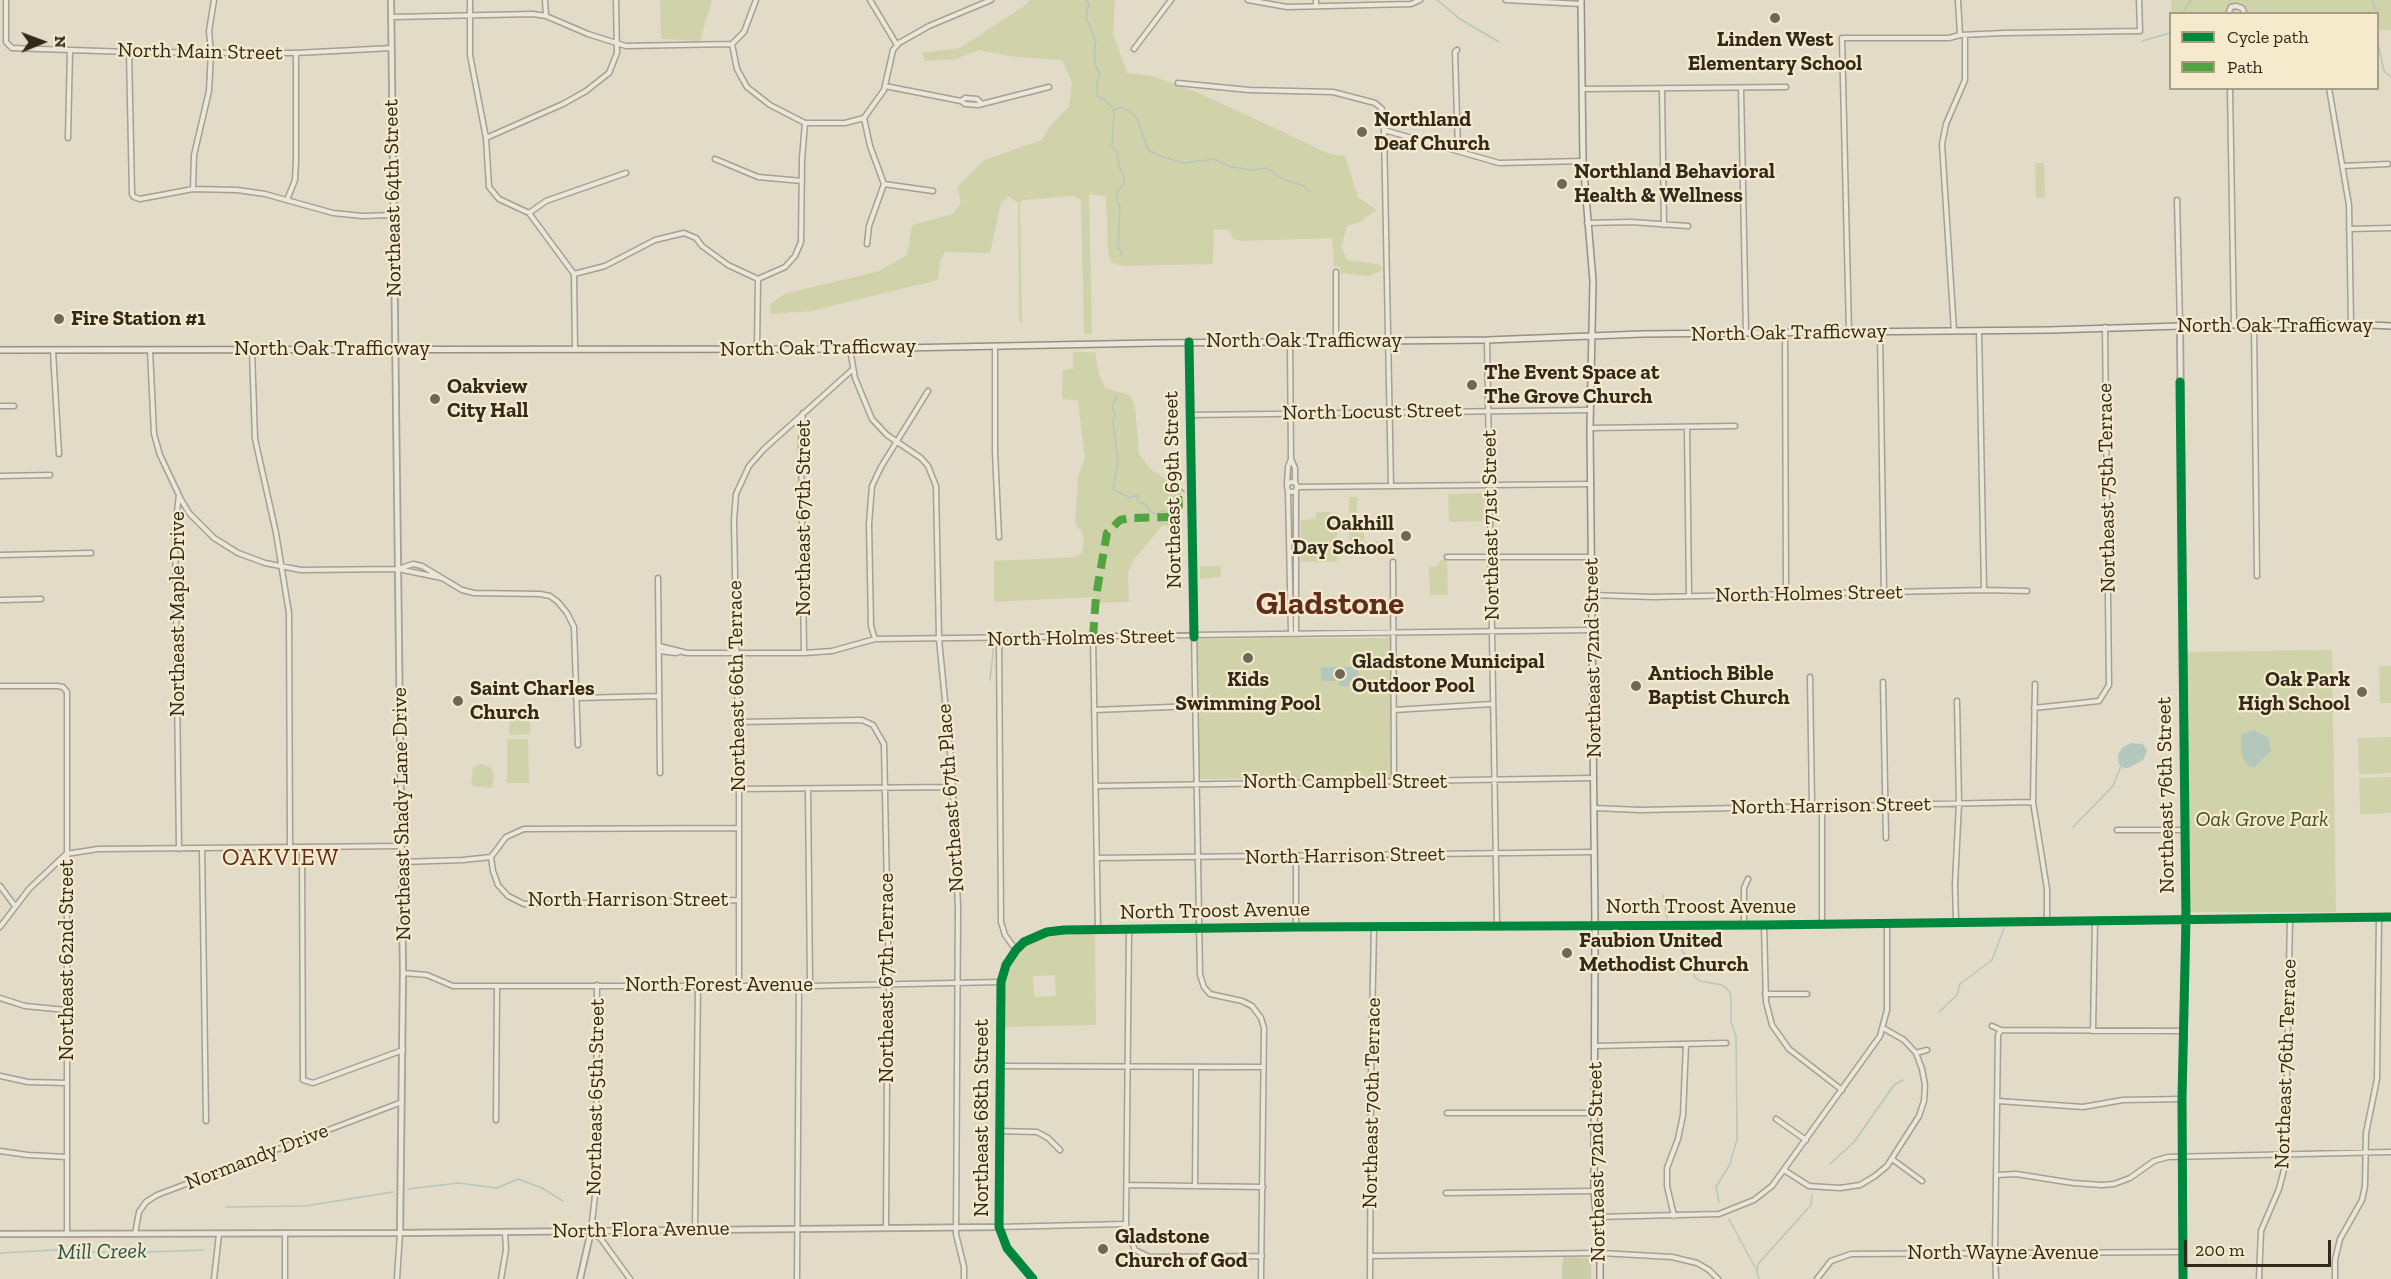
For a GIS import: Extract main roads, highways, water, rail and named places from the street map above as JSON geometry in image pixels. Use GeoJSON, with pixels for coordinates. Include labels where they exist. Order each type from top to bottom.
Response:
{"type":"FeatureCollection","features":[{"type":"Feature","properties":{"kind":"main road","name":"Northeast 72nd Street"},"geometry":{"type":"LineString","coordinates":[[1581,2],[1583,161],[1586,223],[1593,281],[1590,428],[1595,926],[1594,1191],[1600,1279]]}},
{"type":"Feature","properties":{"kind":"main road","name":"North Oak Trafficway"},"geometry":{"type":"LineString","coordinates":[[0,350],[850,349],[1189,342],[1487,340],[1591,335],[1979,331],[2105,327],[2351,324],[2391,326]]}},
{"type":"Feature","properties":{"kind":"waterway"},"geometry":{"type":"LineString","coordinates":[[1085,0],[1089,3],[1086,17],[1096,42],[1094,53],[1096,67],[1100,73],[1097,82],[1097,96],[1114,110],[1112,146],[1117,152],[1119,166],[1124,177],[1124,184],[1117,191],[1120,208],[1118,245],[1122,255]]}},
{"type":"Feature","properties":{"kind":"waterway"},"geometry":{"type":"LineString","coordinates":[[1437,0],[1460,19],[1499,42]]}},
{"type":"Feature","properties":{"kind":"waterway"},"geometry":{"type":"LineString","coordinates":[[2183,12],[2191,0]]}},
{"type":"Feature","properties":{"kind":"waterway"},"geometry":{"type":"LineString","coordinates":[[2372,0],[2377,12]]}},
{"type":"Feature","properties":{"kind":"waterway"},"geometry":{"type":"LineString","coordinates":[[2142,41],[2169,33]]}},
{"type":"Feature","properties":{"kind":"waterway"},"geometry":{"type":"LineString","coordinates":[[2379,48],[2384,71],[2391,77]]}},
{"type":"Feature","properties":{"kind":"waterway"},"geometry":{"type":"LineString","coordinates":[[1115,109],[1123,107],[1137,118],[1148,150],[1160,156],[1184,163],[1214,159],[1231,167],[1252,170],[1267,168],[1282,179],[1302,185],[1310,191]]}},
{"type":"Feature","properties":{"kind":"waterway"},"geometry":{"type":"LineString","coordinates":[[1117,396],[1112,406],[1115,415],[1113,422],[1118,462],[1113,489],[1130,498],[1138,495],[1138,501],[1146,505],[1150,512],[1158,514],[1163,510],[1172,516]]}},
{"type":"Feature","properties":{"kind":"waterway"},"geometry":{"type":"LineString","coordinates":[[990,680],[994,643]]}},
{"type":"Feature","properties":{"kind":"waterway"},"geometry":{"type":"LineString","coordinates":[[2073,827],[2113,786],[2121,766]]}},
{"type":"Feature","properties":{"kind":"waterway"},"geometry":{"type":"LineString","coordinates":[[1663,895],[1667,918]]}},
{"type":"Feature","properties":{"kind":"waterway"},"geometry":{"type":"LineString","coordinates":[[1939,1012],[1957,995],[1960,984],[1992,960],[2004,928]]}},
{"type":"Feature","properties":{"kind":"waterway"},"geometry":{"type":"LineString","coordinates":[[1673,931],[1695,977],[1700,981],[1722,985],[1730,992],[1731,1022],[1736,1036],[1737,1139],[1730,1164],[1716,1187],[1719,1202]]}},
{"type":"Feature","properties":{"kind":"waterway"},"geometry":{"type":"LineString","coordinates":[[1830,1164],[1854,1142],[1894,1085],[1903,1080]]}},
{"type":"Feature","properties":{"kind":"waterway","name":"Mill Creek"},"geometry":{"type":"LineString","coordinates":[[408,1189],[459,1183],[497,1188],[518,1179],[542,1188],[563,1201]]}},
{"type":"Feature","properties":{"kind":"waterway","name":"Mill Creek"},"geometry":{"type":"LineString","coordinates":[[226,1207],[305,1206],[393,1192]]}},
{"type":"Feature","properties":{"kind":"waterway"},"geometry":{"type":"LineString","coordinates":[[1759,1279],[1758,1264],[1811,1205],[1812,1195]]}},
{"type":"Feature","properties":{"kind":"waterway"},"geometry":{"type":"LineString","coordinates":[[1729,1219],[1757,1271]]}},
{"type":"Feature","properties":{"kind":"waterway","name":"Mill Creek"},"geometry":{"type":"LineString","coordinates":[[0,1253],[55,1250],[120,1253],[204,1250]]}},
{"type":"Feature","properties":{"kind":"place","name":"Linden West Elementary School"},"geometry":{"type":"Point","coordinates":[1775,18]}},
{"type":"Feature","properties":{"kind":"place","name":"Northland Deaf Church"},"geometry":{"type":"Point","coordinates":[1362,132]}},
{"type":"Feature","properties":{"kind":"place","name":"Northland Behavioral Health & Wellness"},"geometry":{"type":"Point","coordinates":[1562,184]}},
{"type":"Feature","properties":{"kind":"place","name":"Fire Station #1"},"geometry":{"type":"Point","coordinates":[59,319]}},
{"type":"Feature","properties":{"kind":"place","name":"The Event Space at The Grove Church"},"geometry":{"type":"Point","coordinates":[1472,385]}},
{"type":"Feature","properties":{"kind":"place","name":"Oakview City Hall"},"geometry":{"type":"Point","coordinates":[435,399]}},
{"type":"Feature","properties":{"kind":"place","name":"Oakhill Day School"},"geometry":{"type":"Point","coordinates":[1406,536]}},
{"type":"Feature","properties":{"kind":"place","name":"Kids Swimming Pool"},"geometry":{"type":"Point","coordinates":[1248,658]}},
{"type":"Feature","properties":{"kind":"place","name":"Gladstone Municipal Outdoor Pool"},"geometry":{"type":"Point","coordinates":[1340,674]}},
{"type":"Feature","properties":{"kind":"place","name":"Antioch Bible Baptist Church"},"geometry":{"type":"Point","coordinates":[1636,686]}},
{"type":"Feature","properties":{"kind":"place","name":"Oak Park High School"},"geometry":{"type":"Point","coordinates":[2362,692]}},
{"type":"Feature","properties":{"kind":"place","name":"Saint Charles Church"},"geometry":{"type":"Point","coordinates":[458,701]}},
{"type":"Feature","properties":{"kind":"place","name":"Faubion United Methodist Church"},"geometry":{"type":"Point","coordinates":[1567,953]}},
{"type":"Feature","properties":{"kind":"place","name":"Gladstone Church of God"},"geometry":{"type":"Point","coordinates":[1103,1249]}},
{"type":"Feature","properties":{"kind":"district","name":"Gladstone"},"geometry":{"type":"Point","coordinates":[1330,605]}},
{"type":"Feature","properties":{"kind":"district","name":"OAKVIEW"},"geometry":{"type":"Point","coordinates":[281,858]}},
{"type":"Feature","properties":{"kind":"park label","name":"Oak Grove Park"},"geometry":{"type":"Point","coordinates":[2262,820]}}]}
